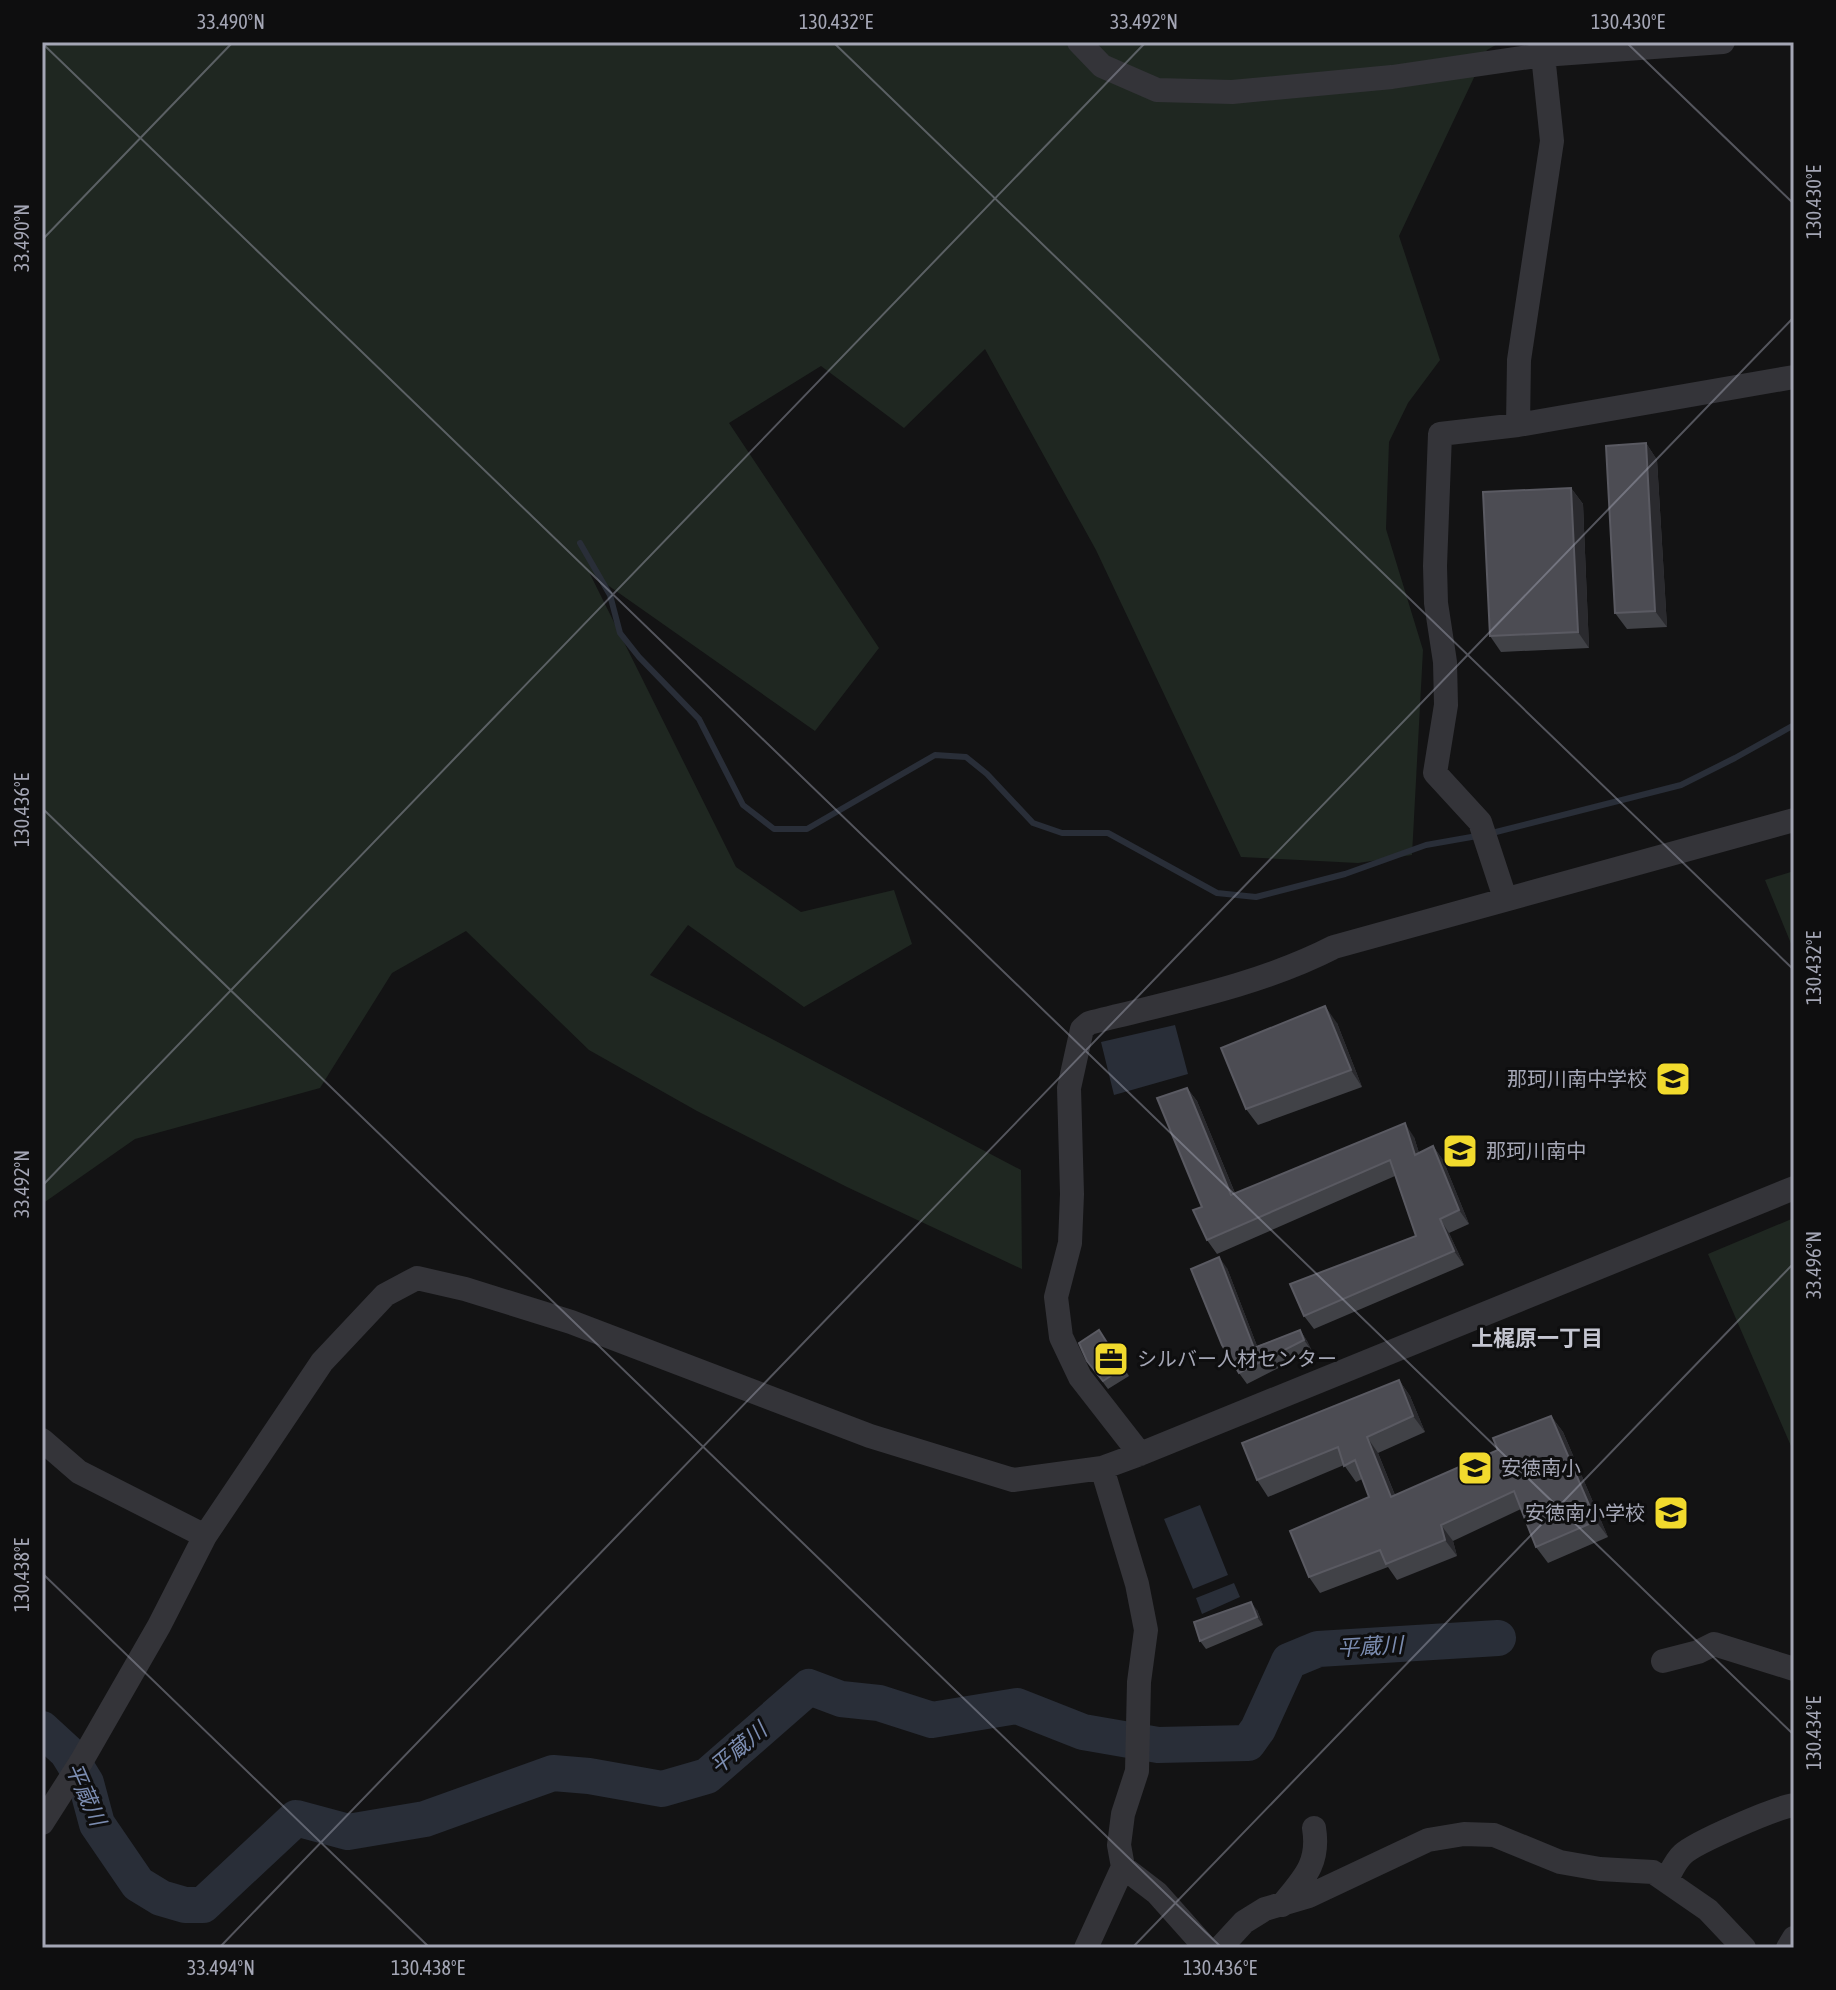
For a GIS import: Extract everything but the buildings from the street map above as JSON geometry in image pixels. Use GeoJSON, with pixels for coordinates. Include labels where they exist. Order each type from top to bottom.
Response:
{"type":"FeatureCollection","features":[{"type":"Feature","properties":{"kind":"street"},"geometry":{"type":"LineString","coordinates":[[1079,42],[1102,66],[1157,90],[1232,92],[1392,77],[1543,55],[1723,42]]}},
{"type":"Feature","properties":{"kind":"street"},"geometry":{"type":"LineString","coordinates":[[1518,425],[1519,360],[1552,141],[1543,55]]}},
{"type":"Feature","properties":{"kind":"street"},"geometry":{"type":"LineString","coordinates":[[1505,898],[1480,822],[1435,773],[1446,705],[1435,566],[1440,434],[1518,425],[1794,377]]}},
{"type":"Feature","properties":{"kind":"street"},"geometry":{"type":"LineString","coordinates":[[1140,1454],[1080,1377],[1061,1337],[1056,1297],[1070,1243],[1072,1194],[1069,1088],[1082,1029],[1089,1023],[1239,984],[1301,964],[1334,947],[1794,820]]}},
{"type":"Feature","properties":{"kind":"street"},"geometry":{"type":"LineString","coordinates":[[42,1823],[159,1626],[205,1536],[322,1362],[385,1295],[417,1278],[465,1289],[571,1322],[870,1436],[1013,1480],[1102,1468],[1140,1454],[1794,1188]]}},
{"type":"Feature","properties":{"kind":"street"},"geometry":{"type":"LineString","coordinates":[[42,1440],[79,1472],[205,1536]]}},
{"type":"Feature","properties":{"kind":"street"},"geometry":{"type":"LineString","coordinates":[[1086,1948],[1123,1867],[1119,1845],[1123,1814],[1137,1771],[1139,1682],[1146,1630],[1137,1584],[1102,1468]]}},
{"type":"Feature","properties":{"kind":"street"},"geometry":{"type":"LineString","coordinates":[[1663,1661],[1698,1652],[1714,1644],[1794,1669]]}},
{"type":"Feature","properties":{"kind":"street"},"geometry":{"type":"LineString","coordinates":[[1666,1881],[1680,1857],[1695,1846],[1794,1805]]}},
{"type":"Feature","properties":{"kind":"street"},"geometry":{"type":"LineString","coordinates":[[1282,1905],[1316,1856],[1314,1828]]}},
{"type":"Feature","properties":{"kind":"street"},"geometry":{"type":"LineString","coordinates":[[1220,1948],[1244,1922],[1265,1909],[1309,1896],[1428,1840],[1464,1834],[1494,1835],[1560,1862],[1600,1869],[1653,1872],[1708,1910],[1744,1948]]}},
{"type":"Feature","properties":{"kind":"street"},"geometry":{"type":"LineString","coordinates":[[1123,1867],[1157,1893],[1206,1948]]}},
{"type":"Feature","properties":{"kind":"street"},"geometry":{"type":"LineString","coordinates":[[1788,1948],[1794,1938]]}},
{"type":"Feature","properties":{"kind":"shaded area"},"geometry":{"type":"Polygon","coordinates":[[[42,42],[1501,42],[1487,50],[1399,236],[1440,360],[1408,403],[1389,442],[1386,529],[1423,650],[1412,855],[1358,863],[1241,857],[1096,550],[985,349],[904,428],[821,366],[729,423],[879,648],[815,731],[589,572],[736,867],[801,912],[894,890],[912,944],[804,1007],[688,925],[650,975],[1021,1170],[1022,1269],[847,1187],[697,1111],[589,1050],[466,931],[392,973],[320,1088],[135,1139],[42,1204],[42,42]]]}},
{"type":"Feature","properties":{"kind":"shaded area"},"geometry":{"type":"Polygon","coordinates":[[[1794,871],[1794,951],[1765,880],[1794,871]]]}},
{"type":"Feature","properties":{"kind":"shaded area"},"geometry":{"type":"Polygon","coordinates":[[[1175,1025],[1188,1074],[1114,1095],[1101,1042],[1175,1025]]]}},
{"type":"Feature","properties":{"kind":"shaded area"},"geometry":{"type":"Polygon","coordinates":[[[1794,1218],[1794,1453],[1708,1254],[1794,1218]]]}},
{"type":"Feature","properties":{"kind":"shaded area"},"geometry":{"type":"Polygon","coordinates":[[[1200,1505],[1228,1575],[1193,1589],[1164,1519],[1200,1505]]]}},
{"type":"Feature","properties":{"kind":"shaded area"},"geometry":{"type":"Polygon","coordinates":[[[1234,1583],[1240,1597],[1202,1614],[1196,1598],[1234,1583]]]}},
{"type":"Feature","properties":{"kind":"waterway"},"geometry":{"type":"LineString","coordinates":[[580,543],[610,595],[620,633],[699,719],[743,805],[774,829],[807,829],[935,755],[966,757],[987,774],[1033,823],[1062,833],[1108,833],[1217,893],[1256,897],[1345,874],[1426,845],[1477,836]]}},
{"type":"Feature","properties":{"kind":"waterway"},"geometry":{"type":"LineString","coordinates":[[1488,834],[1681,785],[1794,725]]}},
{"type":"Feature","properties":{"kind":"waterway","name":"平蔵川"},"geometry":{"type":"LineString","coordinates":[[42,1729],[67,1752],[86,1783],[97,1824],[138,1884],[161,1898],[185,1905],[203,1905],[296,1818],[348,1832],[425,1819],[553,1773],[662,1789],[707,1776],[809,1687],[841,1699],[879,1703],[932,1720],[1017,1706],[1083,1732],[1158,1745],[1248,1743],[1258,1729],[1289,1661],[1318,1649],[1498,1638]]}},
{"type":"Feature","properties":{"kind":"place","name":"那珂川南中学校"},"geometry":{"type":"Point","coordinates":[1673,1079]}},
{"type":"Feature","properties":{"kind":"place","name":"那珂川南中"},"geometry":{"type":"Point","coordinates":[1460,1151]}},
{"type":"Feature","properties":{"kind":"place","name":"シルバー人材センター"},"geometry":{"type":"Point","coordinates":[1111,1359]}},
{"type":"Feature","properties":{"kind":"place","name":"安徳南小"},"geometry":{"type":"Point","coordinates":[1475,1468]}},
{"type":"Feature","properties":{"kind":"place","name":"安徳南小学校"},"geometry":{"type":"Point","coordinates":[1671,1513]}},
{"type":"Feature","properties":{"kind":"district","name":"上梶原一丁目"},"geometry":{"type":"Point","coordinates":[1537,1338]}}]}
